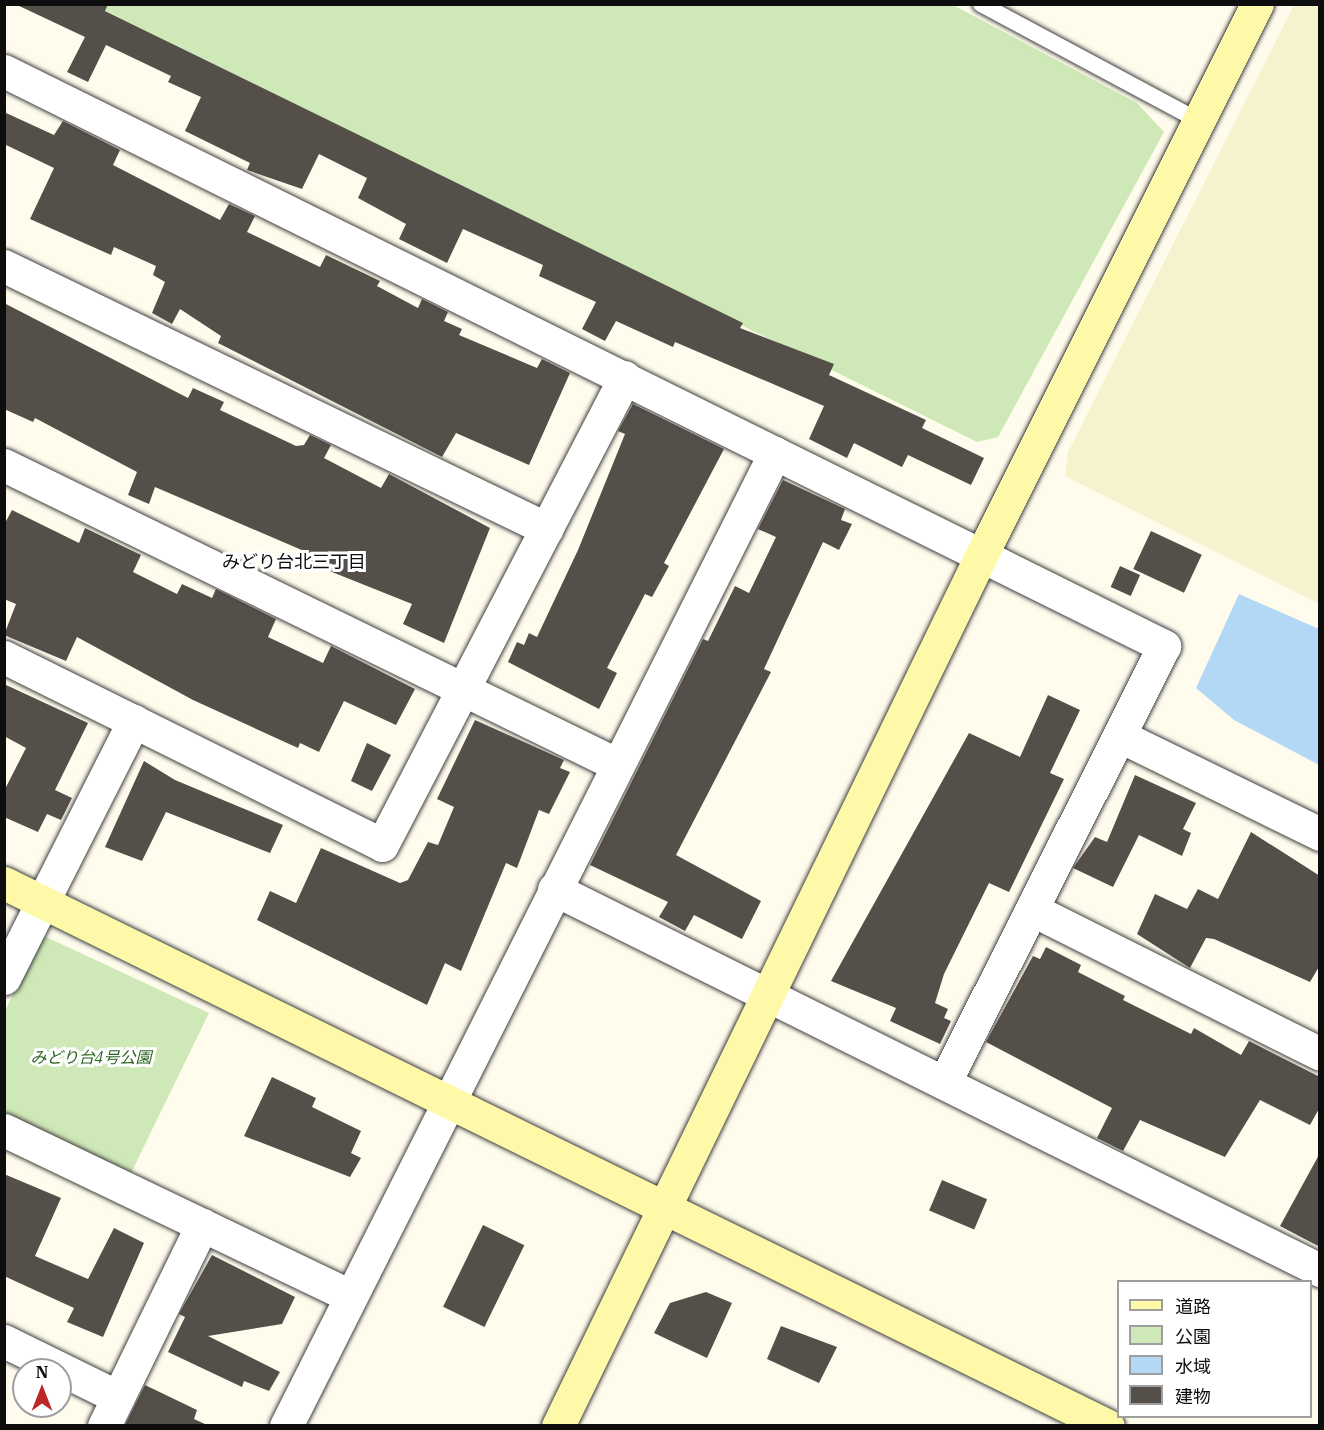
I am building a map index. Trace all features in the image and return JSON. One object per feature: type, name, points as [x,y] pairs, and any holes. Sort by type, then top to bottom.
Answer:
[{"type":"street","points":[[558,1425],[771,996],[981,556],[1257,4]]},
{"type":"street","points":[[4,71],[1164,646],[1035,911],[944,1083]]},
{"type":"street","points":[[4,266],[546,529]]},
{"type":"street","points":[[4,657],[382,844],[465,689],[624,377]]},
{"type":"street","points":[[285,1425],[775,453]]},
{"type":"street","points":[[4,465],[618,765]]},
{"type":"street","points":[[4,978],[134,721]]},
{"type":"street","points":[[1120,736],[1320,834]]},
{"type":"street","points":[[4,883],[449,1098],[665,1211],[1108,1425]]},
{"type":"street","points":[[554,889],[1320,1270]]},
{"type":"street","points":[[1035,911],[1320,1054]]},
{"type":"street","points":[[4,1130],[350,1296]]},
{"type":"street","points":[[4,1341],[111,1411],[202,1225]]},
{"type":"lane","points":[[981,4],[1199,122]]},
{"type":"green space","points":[[94,5],[953,5],[1137,103],[1164,132],[998,437],[977,442]]},
{"type":"green space","points":[[1294,5],[1320,5],[1319,604],[1065,476],[1068,452]]},
{"type":"green space","name":"みどり台4号公園","points":[[42,935],[209,1013],[131,1173],[5,1114],[4,1013]]},
{"type":"water","points":[[1239,594],[1319,629],[1319,765],[1234,720],[1196,688]]},
{"type":"building","points":[[15,4],[108,4],[105,11],[743,323],[740,328],[834,364],[829,375],[926,420],[922,428],[984,458],[971,485],[908,455],[902,467],[854,443],[847,458],[809,439],[824,406],[675,342],[673,347],[616,321],[605,341],[582,329],[596,302],[539,276],[543,265],[463,229],[447,263],[399,239],[406,224],[358,198],[367,178],[319,154],[302,189],[247,170],[250,163],[185,131],[201,97],[168,82],[171,76],[106,45],[88,82],[67,72],[85,37]]},
{"type":"building","points":[[4,112],[54,135],[63,121],[120,150],[113,165],[220,220],[229,204],[255,216],[247,232],[320,267],[326,255],[380,281],[377,286],[418,308],[422,299],[448,312],[444,321],[462,329],[459,335],[537,368],[542,359],[570,373],[529,465],[456,433],[442,457],[218,343],[221,336],[180,309],[172,324],[152,313],[165,282],[153,275],[156,266],[114,247],[111,255],[30,219],[54,168],[4,144]]},
{"type":"building","points":[[4,303],[188,398],[193,388],[224,402],[220,410],[296,446],[304,445],[310,435],[331,445],[324,458],[381,488],[389,474],[490,528],[444,643],[403,624],[412,604],[307,562],[311,554],[155,487],[149,504],[128,495],[137,472],[35,418],[33,422],[4,409]]},
{"type":"building","points":[[633,404],[724,449],[664,563],[669,566],[652,597],[645,594],[607,668],[617,673],[599,709],[508,662],[517,642],[524,645],[529,633],[537,637],[578,550],[625,434],[618,431]]},
{"type":"building","points":[[783,480],[845,509],[841,520],[852,524],[839,550],[823,542],[764,669],[771,672],[676,855],[761,901],[742,939],[694,915],[685,931],[659,917],[668,902],[590,865],[703,639],[708,641],[735,586],[749,593],[776,537],[758,529]]},
{"type":"building","points":[[12,510],[79,543],[85,528],[141,555],[133,572],[177,594],[182,584],[212,598],[216,589],[276,619],[268,637],[323,663],[331,646],[415,689],[396,725],[344,701],[319,752],[300,743],[298,748],[193,700],[77,637],[66,661],[4,635],[16,604],[4,599],[4,525]]},
{"type":"building","points":[[1151,531],[1202,555],[1184,593],[1133,569]]},
{"type":"building","points":[[1120,566],[1140,575],[1131,596],[1111,587]]},
{"type":"building","points":[[4,684],[88,723],[55,790],[72,798],[61,820],[47,814],[38,832],[4,817],[4,791],[26,748],[4,736]]},
{"type":"building","points":[[1048,695],[1080,710],[1050,773],[1064,779],[1009,892],[989,883],[944,974],[935,1003],[948,1009],[944,1018],[951,1021],[940,1044],[890,1021],[896,1008],[831,981],[969,733],[1020,757]]},
{"type":"building","points":[[475,720],[564,760],[560,768],[570,772],[549,814],[539,810],[517,868],[506,863],[461,971],[445,963],[427,1005],[257,920],[270,891],[296,903],[321,848],[400,883],[408,880],[428,842],[438,845],[454,807],[437,799]]},
{"type":"building","points":[[367,743],[391,755],[372,791],[351,781]]},
{"type":"building","points":[[144,761],[175,780],[283,825],[270,853],[166,812],[142,861],[105,847]]},
{"type":"building","points":[[1135,775],[1196,803],[1183,829],[1191,833],[1182,856],[1139,835],[1113,887],[1073,868],[1095,837],[1107,842]]},
{"type":"building","points":[[1251,832],[1320,876],[1320,965],[1310,982],[1214,939],[1206,938],[1190,968],[1137,934],[1155,894],[1187,909],[1198,889],[1218,899]]},
{"type":"building","points":[[1046,947],[1081,965],[1078,972],[1125,996],[1123,1000],[1191,1034],[1194,1028],[1241,1055],[1249,1041],[1320,1077],[1320,1107],[1310,1125],[1260,1100],[1225,1157],[1140,1120],[1123,1151],[1097,1138],[1112,1108],[986,1042],[1033,956],[1040,959]]},
{"type":"building","points":[[272,1077],[316,1098],[312,1107],[361,1131],[351,1153],[361,1158],[350,1177],[244,1136]]},
{"type":"building","points":[[1320,1153],[1320,1247],[1280,1226]]},
{"type":"building","points":[[4,1174],[61,1198],[35,1256],[88,1279],[114,1228],[144,1243],[103,1337],[67,1322],[74,1308],[4,1276]]},
{"type":"building","points":[[942,1180],[987,1199],[974,1230],[929,1210]]},
{"type":"building","points":[[483,1225],[524,1245],[484,1327],[443,1307]]},
{"type":"building","points":[[212,1255],[295,1297],[282,1324],[208,1336],[280,1372],[269,1391],[244,1381],[242,1387],[168,1352],[185,1317],[179,1314]]},
{"type":"building","points":[[706,1292],[732,1303],[707,1358],[654,1333],[670,1303]]},
{"type":"building","points":[[781,1326],[837,1347],[819,1383],[767,1359]]},
{"type":"building","points":[[145,1385],[197,1410],[194,1419],[207,1425],[125,1425]]},
{"type":"district","name":"みどり台北三丁目","points":[[294,562]]}]
